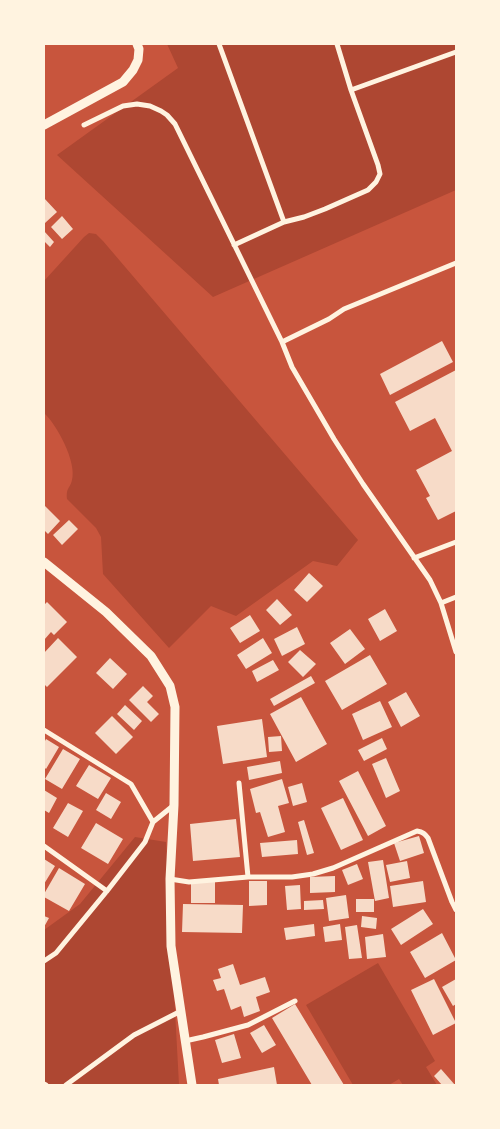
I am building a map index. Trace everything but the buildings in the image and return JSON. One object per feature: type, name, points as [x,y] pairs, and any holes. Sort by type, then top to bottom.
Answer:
[{"type":"street","points":[[44,125],[123,82],[133,70],[138,60],[139,49],[137,44]]},
{"type":"street","points":[[218,44],[284,222]]},
{"type":"street","points":[[234,245],[284,222],[304,217],[368,190],[379,178],[378,166],[337,44]]},
{"type":"street","points":[[351,90],[456,52]]},
{"type":"street","points":[[84,125],[123,106],[137,104],[150,106],[161,111],[175,124],[282,342],[292,367],[363,484],[430,580],[442,603],[456,652]]},
{"type":"street","points":[[282,342],[329,319],[344,309],[456,263]]},
{"type":"street","points":[[414,558],[456,542]]},
{"type":"street","points":[[44,562],[106,612],[151,656],[170,686],[174,707],[174,805],[170,879],[171,946],[192,1085]]},
{"type":"street","points":[[442,603],[456,597]]},
{"type":"street","points":[[44,730],[131,784],[153,822]]},
{"type":"street","points":[[239,784],[248,877]]},
{"type":"street","points":[[44,961],[56,953],[107,891],[145,842],[153,822],[174,805]]},
{"type":"street","points":[[170,879],[189,882],[248,877],[292,877],[313,874],[333,868],[417,831],[421,831],[428,838],[456,910]]},
{"type":"street","points":[[44,846],[107,891]]},
{"type":"street","points":[[185,1041],[248,1025],[295,1001]]},
{"type":"street","points":[[66,1085],[134,1035],[181,1011]]},
{"type":"shaded area","points":[[167,44],[456,44],[456,190],[213,297],[57,155],[178,68]]},
{"type":"shaded area","points":[[89,233],[96,234],[103,241],[358,540],[337,566],[313,561],[236,616],[211,606],[169,648],[103,574],[101,537],[96,528],[67,499],[72,480],[72,464],[65,444],[55,426],[44,413],[44,281]]},
{"type":"shaded area","points":[[135,837],[166,842],[179,1085],[44,1085],[44,930],[80,904]]},
{"type":"shaded area","points":[[378,963],[435,1061],[426,1067],[437,1085],[403,1085],[399,1079],[389,1085],[353,1085],[306,1005]]}]
